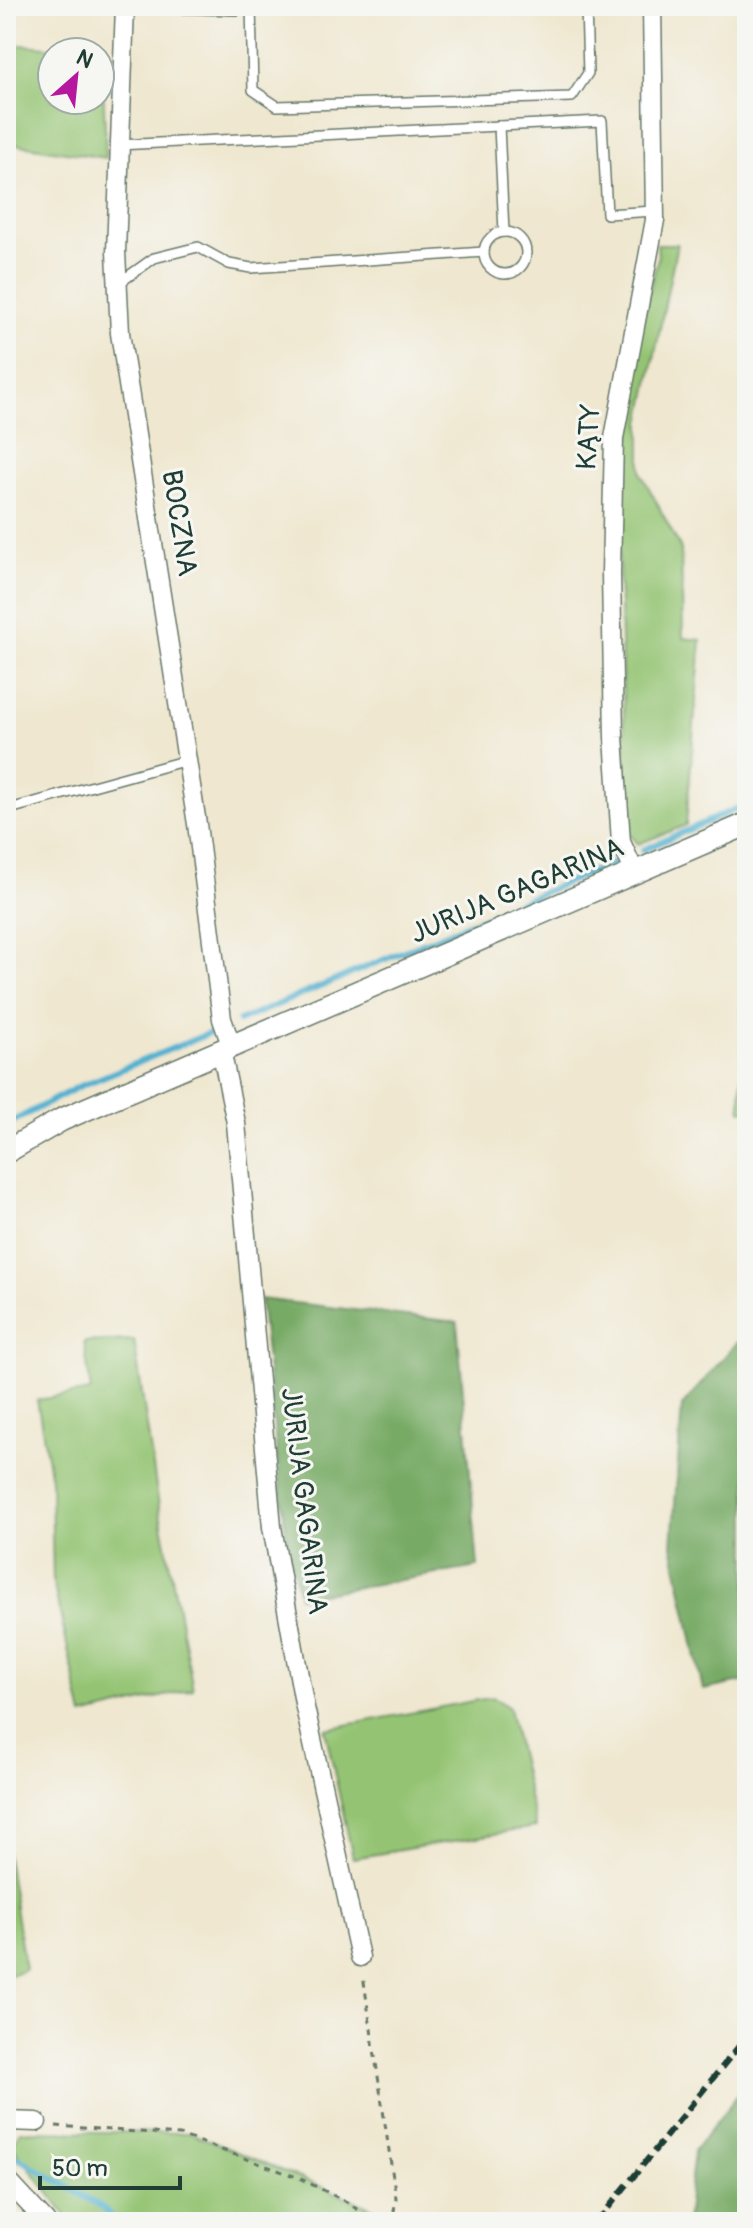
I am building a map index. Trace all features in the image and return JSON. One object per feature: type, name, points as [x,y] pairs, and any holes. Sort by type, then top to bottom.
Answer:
[{"type":"street","name":"BOCZNA","points":[[125,6],[118,145],[120,333],[187,760],[226,1047]]},
{"type":"street","name":"KĄTY","points":[[635,873],[621,842],[614,737],[611,573],[614,438],[654,211],[652,6]]},
{"type":"street","name":"JURIJA GAGARINA","points":[[6,1152],[34,1132],[226,1047],[747,824]]},
{"type":"street","name":"JURIJA GAGARINA","points":[[226,1047],[236,1123],[272,1527],[304,1703],[360,1957]]},
{"type":"street","points":[[6,2121],[37,2122]]},
{"type":"street","points":[[6,2179],[46,2222]]},
{"type":"lane","points":[[125,6],[237,10],[243,6]]},
{"type":"lane","points":[[251,6],[253,90],[261,99],[277,106],[572,97],[588,73],[586,6]]},
{"type":"lane","points":[[118,145],[602,121],[607,214],[654,211]]},
{"type":"lane","points":[[499,126],[504,232]]},
{"type":"lane","points":[[504,232],[514,234],[524,244],[526,257],[519,269],[499,273],[488,265],[484,252],[489,240],[504,232]]},
{"type":"lane","points":[[118,285],[154,258],[198,247],[229,264],[251,268],[484,252]]},
{"type":"lane","points":[[6,810],[187,760]]},
{"type":"path","points":[[37,2122],[71,2129],[180,2135],[297,2177],[345,2201],[373,2220],[386,2220],[394,2211],[396,2198],[360,1957]]},
{"type":"green space","points":[[6,44],[36,46],[36,116],[104,116],[106,158],[6,143]]},
{"type":"green space","points":[[657,244],[677,244],[641,423],[641,473],[681,549],[683,638],[701,640],[686,825],[638,844],[627,831],[619,573],[620,470],[628,378],[658,258]]},
{"type":"green space","points":[[745,842],[747,1110],[741,1111]]},
{"type":"green space","points":[[260,1299],[457,1322],[478,1567],[299,1597],[285,1525]]},
{"type":"green space","points":[[134,1340],[160,1513],[193,1689],[83,1716],[53,1582],[51,1479],[37,1400],[91,1391],[84,1342]]},
{"type":"green space","points":[[737,1342],[747,1344],[747,1681],[703,1690],[672,1545],[682,1406]]},
{"type":"green space","points":[[494,1697],[509,1708],[536,1827],[353,1858],[325,1729]]},
{"type":"green space","points":[[6,1851],[25,1969],[6,1977]]},
{"type":"green space","points":[[747,2083],[747,2222],[686,2222],[694,2151]]},
{"type":"green space","points":[[20,2131],[191,2133],[407,2222],[71,2222],[12,2145]]},
{"type":"waterway","points":[[643,850],[747,804]]},
{"type":"waterway","points":[[239,1021],[615,862]]},
{"type":"waterway","points":[[6,1125],[78,1087],[210,1033]]},
{"type":"waterway","points":[[6,2147],[10,2153],[102,2207],[117,2222]]},
{"type":"railway","points":[[597,2222],[747,2036]]}]
